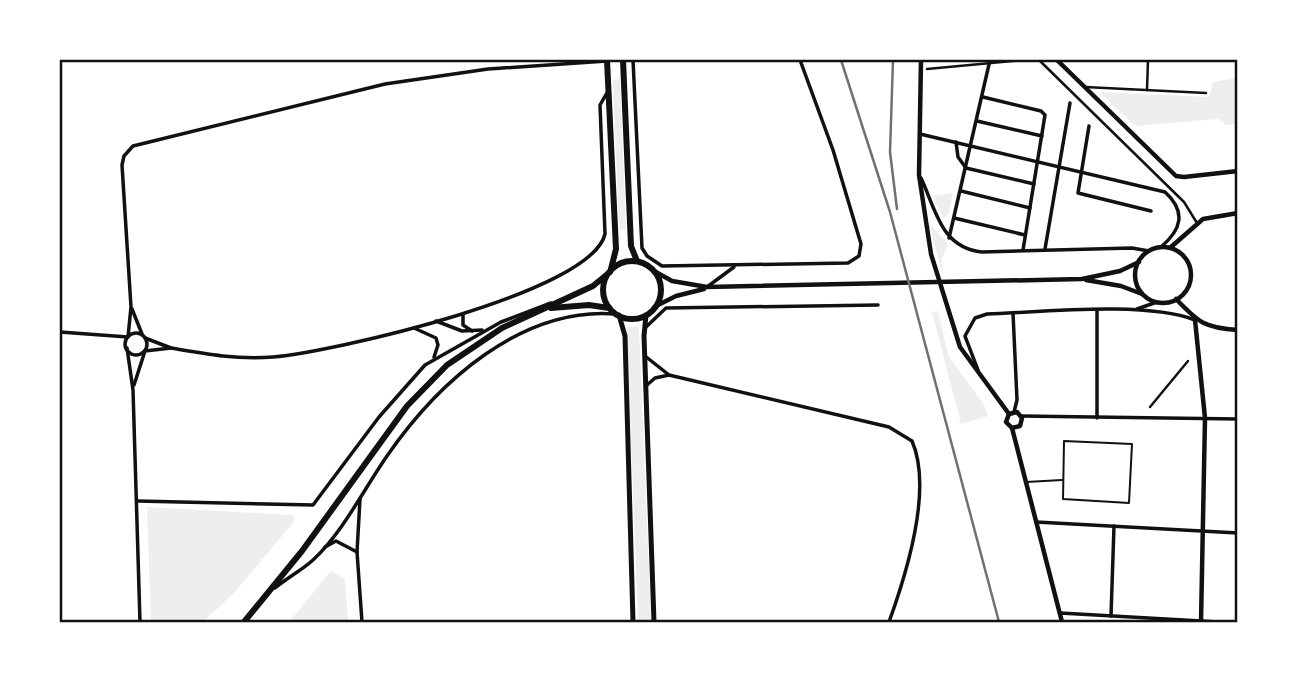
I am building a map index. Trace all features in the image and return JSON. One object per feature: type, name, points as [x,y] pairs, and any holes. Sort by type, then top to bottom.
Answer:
[{"type":"main road","points":[[607,60],[616,249],[603,292],[610,308],[618,315],[625,336],[633,622]]},
{"type":"main road","points":[[623,60],[631,246],[637,261]]},
{"type":"main road","points":[[244,622],[302,551],[380,440],[425,386],[471,346],[502,328],[593,286],[611,270],[628,261],[637,261],[654,271],[661,288],[656,306],[646,315],[637,318],[618,315]]},
{"type":"main road","points":[[545,309],[581,305],[610,308]]},
{"type":"main road","points":[[646,315],[654,622]]},
{"type":"street","points":[[140,622],[133,390],[126,347],[131,307],[122,165],[127,152],[141,143],[418,78],[499,68],[607,60]]},
{"type":"street","points":[[634,60],[643,252],[662,266],[853,262],[859,256],[861,244],[833,150],[800,60]]},
{"type":"street","points":[[921,60],[919,175],[931,254],[947,313],[960,347],[1012,413],[1021,416],[1237,419]]},
{"type":"street","points":[[927,69],[1023,60]]},
{"type":"street","points":[[1039,60],[1184,202],[1198,223]]},
{"type":"street","points":[[1058,60],[1176,176],[1237,170]]},
{"type":"street","points":[[1147,90],[1148,60]]},
{"type":"street","points":[[949,238],[990,62]]},
{"type":"street","points":[[1085,87],[1206,93]]},
{"type":"street","points":[[60,332],[113,338],[137,333],[172,348],[231,357],[272,358],[463,314],[569,273],[603,245],[606,234],[600,105],[609,89]]},
{"type":"street","points":[[982,97],[1045,114],[1023,250]]},
{"type":"street","points":[[1045,249],[1070,103]]},
{"type":"street","points":[[977,121],[1042,136]]},
{"type":"street","points":[[1089,126],[1077,189],[1080,195],[1151,211]]},
{"type":"street","points":[[918,134],[1157,189],[1170,197],[1177,206],[1180,221],[1178,230],[1161,247]]},
{"type":"street","points":[[956,142],[958,157],[966,168],[1034,184]]},
{"type":"street","points":[[919,175],[949,238],[974,252],[1132,248],[1149,251],[1161,247],[1171,248],[1184,257],[1191,272],[1188,288],[1177,299],[1132,310]]},
{"type":"street","points":[[960,191],[1030,208]]},
{"type":"street","points":[[630,223],[641,209]]},
{"type":"street","points":[[1171,248],[1198,223],[1209,217],[1237,213]]},
{"type":"street","points":[[954,218],[1025,235]]},
{"type":"street","points":[[654,271],[672,281],[709,287],[1082,279],[1119,271],[1139,262],[1149,251]]},
{"type":"street","points":[[1139,262],[1136,279],[1144,295]]},
{"type":"street","points":[[656,306],[676,296],[709,287],[736,266]]},
{"type":"street","points":[[1082,279],[1121,286],[1157,302]]},
{"type":"street","points":[[1177,299],[1195,320],[1205,418],[1201,622]]},
{"type":"street","points":[[137,501],[303,506],[318,502],[387,407],[433,359],[484,330],[529,310],[560,301]]},
{"type":"street","points":[[645,329],[666,308],[878,305]]},
{"type":"street","points":[[131,307],[144,337],[145,351],[133,390]]},
{"type":"street","points":[[981,375],[966,344],[968,326],[975,318],[987,314],[1132,310],[1179,314],[1210,328],[1237,330]]},
{"type":"street","points":[[1097,311],[1097,418]]},
{"type":"street","points":[[270,591],[313,560],[324,548],[421,413],[479,359],[558,319],[585,313],[618,315]]},
{"type":"street","points":[[1013,313],[1017,400],[1006,422],[1012,428],[1062,622]]},
{"type":"street","points":[[463,314],[463,325],[474,331]]},
{"type":"street","points":[[436,321],[458,330],[484,330]]},
{"type":"street","points":[[412,327],[428,332],[436,338],[437,350],[433,359]]},
{"type":"street","points":[[113,338],[135,355],[172,348]]},
{"type":"street","points":[[645,356],[669,375],[889,427],[912,441],[918,463],[915,518],[905,576],[889,622]]},
{"type":"street","points":[[1150,407],[1188,361]]},
{"type":"street","points":[[646,387],[655,378],[669,375]]},
{"type":"street","points":[[1012,428],[1020,426],[1021,416]]},
{"type":"street","points":[[360,497],[357,552],[362,622]]},
{"type":"street","points":[[1036,522],[1237,533]]},
{"type":"street","points":[[1111,616],[1114,526]]},
{"type":"street","points":[[324,548],[337,541],[357,552]]},
{"type":"street","points":[[1060,613],[1219,622]]},
{"type":"lane","points":[[1064,442],[1132,444],[1129,503],[1063,499],[1063,480],[1064,442]]},
{"type":"lane","points":[[1026,482],[1063,480]]},
{"type":"shaded area","points":[[1237,78],[1237,124],[1226,125],[1218,119],[1135,126],[1099,92],[1209,97],[1213,82]]},
{"type":"shaded area","points":[[620,79],[626,230],[619,230],[613,80]]},
{"type":"shaded area","points":[[953,193],[949,213],[943,218],[932,196]]},
{"type":"shaded area","points":[[929,223],[948,244],[942,259],[942,273]]},
{"type":"shaded area","points":[[938,311],[948,355],[984,405],[988,416],[961,424],[932,312]]},
{"type":"shaded area","points":[[627,327],[639,327],[651,622],[638,622]]},
{"type":"shaded area","points":[[147,507],[294,517],[293,523],[232,595],[203,622],[151,622]]},
{"type":"shaded area","points":[[331,571],[345,579],[348,622],[289,622]]},
{"type":"railway","points":[[841,60],[890,212],[999,622]]},
{"type":"railway","points":[[893,60],[890,152],[897,209]]}]
